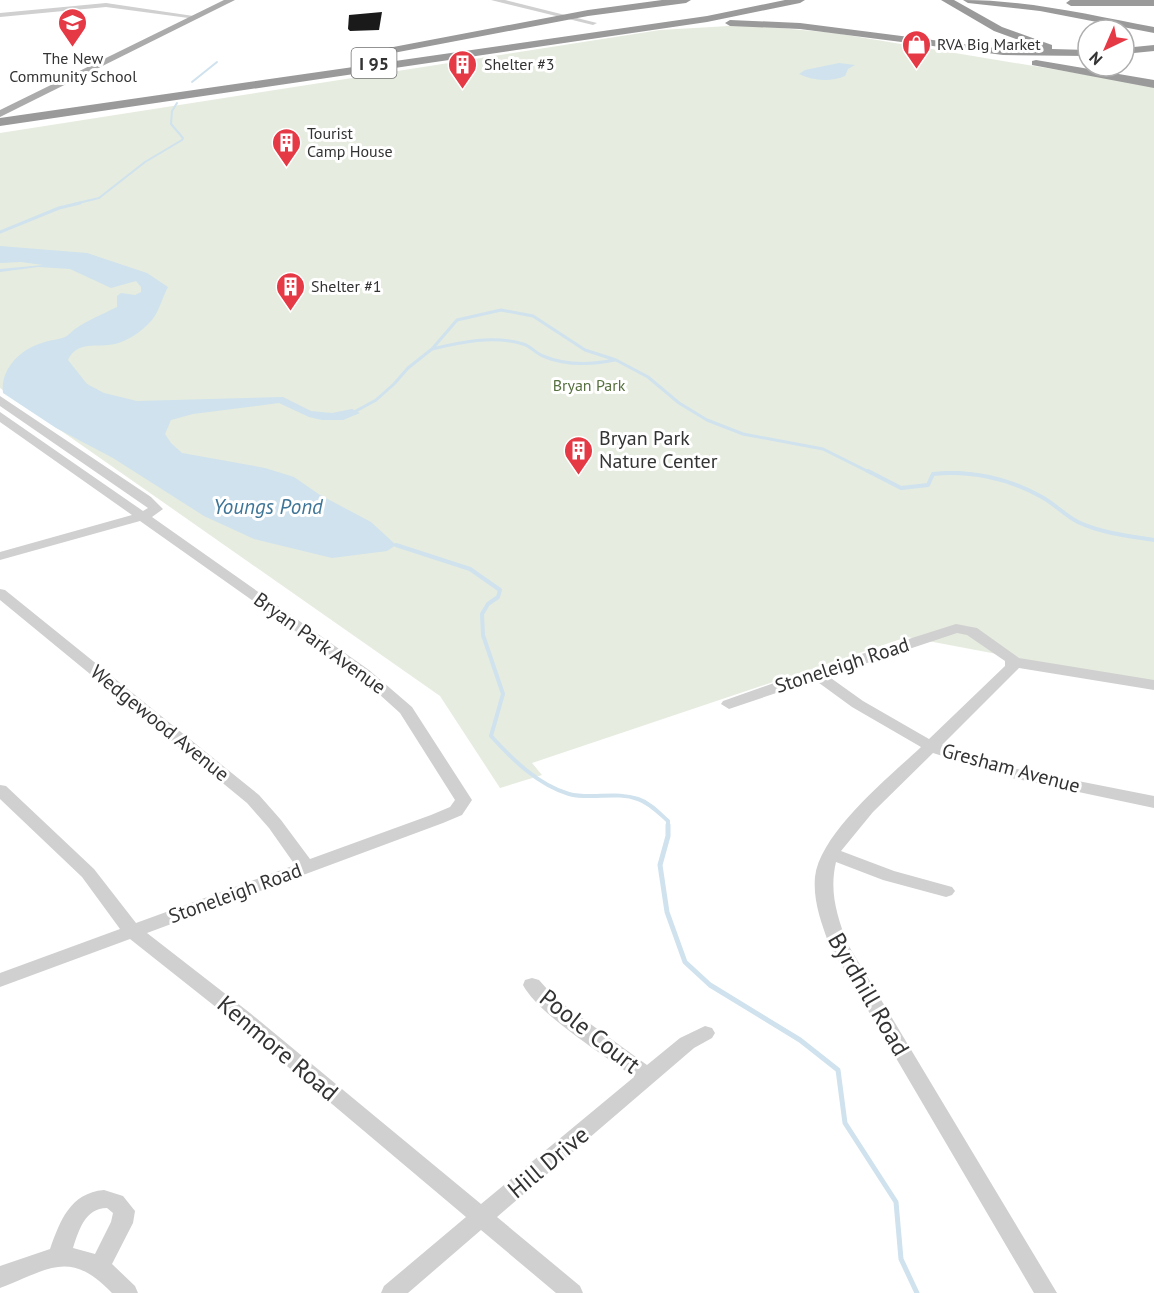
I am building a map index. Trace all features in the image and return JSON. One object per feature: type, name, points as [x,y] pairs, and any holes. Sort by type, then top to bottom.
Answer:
[{"type":"highway","points":[[142,96],[549,21],[591,18],[686,0]]},
{"type":"highway","name":"I 95","points":[[2,113],[142,96],[542,39],[776,0]]},
{"type":"highway","name":"I 95","points":[[2,113],[192,94],[707,19],[800,0]]},
{"type":"highway","points":[[1020,0],[1154,3]]},
{"type":"highway","points":[[1072,0],[1154,28]]},
{"type":"highway","points":[[956,2],[1040,8],[1154,28]]},
{"type":"highway","points":[[956,2],[979,16],[1030,39],[1058,45]]},
{"type":"highway","points":[[956,2],[998,29],[1076,52]]},
{"type":"highway","points":[[640,29],[716,23],[769,24],[1003,52],[1076,55]]},
{"type":"highway","points":[[881,37],[1154,84]]},
{"type":"highway","points":[[1136,47],[1154,48]]},
{"type":"highway","points":[[1136,50],[1154,48]]},
{"type":"highway","points":[[1136,70],[1154,75]]},
{"type":"highway","points":[[0,132],[192,94]]},
{"type":"main road","points":[[2,113],[220,0]]},
{"type":"main road","points":[[191,17],[231,0]]},
{"type":"street","points":[[495,0],[591,18]]},
{"type":"street","points":[[0,15],[106,5],[191,17]]},
{"type":"street","points":[[0,400],[156,509],[145,516],[0,556]]},
{"type":"street","name":"Bryan Park Avenue","points":[[0,416],[145,516],[392,695],[406,710],[464,800]]},
{"type":"street","name":"Wedgewood Avenue","points":[[0,593],[253,799],[275,824],[306,867]]},
{"type":"street","name":"Stoneleigh Road","points":[[729,704],[956,628],[972,631],[1011,658],[1013,662]]},
{"type":"street","points":[[1013,662],[1154,685]]},
{"type":"street","name":"Byrdhill Road","points":[[1013,662],[1012,667],[998,682],[854,821],[830,853],[824,877],[825,907],[838,944],[1046,1293]]},
{"type":"street","name":"Gresham Avenue","points":[[816,673],[844,697],[889,724],[931,746],[966,760],[1025,776],[1154,802]]},
{"type":"street","name":"Kenmore Road","points":[[0,790],[88,873],[133,932],[243,1018],[572,1293]]},
{"type":"street","name":"Stoneleigh Road","points":[[0,980],[437,819],[456,811],[464,800]]},
{"type":"street","points":[[830,853],[889,876],[946,891]]},
{"type":"street","name":"Poole Court","points":[[532,985],[549,1004],[649,1077]]},
{"type":"street","name":"Hill Drive","points":[[392,1293],[687,1043],[705,1033]]},
{"type":"street","points":[[59,1256],[77,1212],[94,1200],[114,1201],[123,1212],[122,1223],[99,1268]]},
{"type":"street","points":[[0,1278],[17,1268],[59,1256],[76,1257],[99,1268],[127,1293]]},
{"type":"green space","name":"Bryan Park","points":[[746,25],[835,33],[1076,73],[1076,78],[1106,78],[1154,86],[1154,684],[907,637],[532,763],[542,775],[500,788],[440,696],[0,388],[0,133],[660,30]]},
{"type":"water","points":[[839,63],[855,65],[848,69],[845,76],[828,80],[799,74],[805,70]]},
{"type":"water","name":"Youngs Pond","points":[[0,246],[87,253],[147,273],[168,287],[154,317],[139,332],[115,344],[82,347],[68,360],[87,384],[104,393],[137,401],[283,397],[311,411],[332,413],[352,409],[360,413],[343,420],[322,420],[309,417],[279,403],[193,414],[171,420],[165,434],[182,453],[265,468],[294,477],[320,495],[371,522],[396,545],[387,551],[332,558],[254,539],[204,516],[113,458],[56,428],[3,393],[5,376],[19,355],[34,346],[65,337],[85,323],[117,307],[117,296],[121,293],[135,295],[141,292],[141,287],[136,281],[111,288],[70,269],[38,267],[0,272],[0,269],[43,265],[21,262],[0,263]]},
{"type":"building","points":[[382,12],[379,30],[350,31],[348,29],[349,15]]},
{"type":"waterway","points":[[192,82],[217,62]]},
{"type":"waterway","points":[[74,204],[99,198],[145,162],[182,140],[183,138],[171,124],[172,111],[177,103]]},
{"type":"waterway","points":[[0,232],[59,208],[80,203]]},
{"type":"waterway","points":[[432,349],[457,320],[501,310],[533,316],[585,350],[616,360],[648,377],[679,403],[707,420],[743,434],[823,449],[871,473]]},
{"type":"waterway","points":[[432,349],[466,342],[500,340],[526,345],[540,355],[560,362],[587,364],[615,360]]},
{"type":"waterway","points":[[356,411],[376,400],[408,368],[432,349]]},
{"type":"waterway","points":[[868,471],[901,488],[928,485],[933,474],[947,473]]},
{"type":"waterway","points":[[947,473],[960,473]]},
{"type":"waterway","points":[[960,473],[1015,484],[1045,499],[1087,526],[1115,534],[1154,540]]},
{"type":"waterway","points":[[396,545],[470,569],[500,590],[498,597],[488,604],[482,614],[483,635],[503,694],[491,736],[499,745],[536,778],[558,790],[577,796],[621,796],[638,799],[668,821],[668,836],[660,865],[667,912],[685,962],[710,985],[800,1040],[838,1070],[845,1123],[896,1202],[901,1259],[917,1293]]},
{"type":"place","name":"The New Community School","points":[[73,48]]},
{"type":"place","name":"RVA Big Market","points":[[916,70]]},
{"type":"place","name":"Shelter #3","points":[[463,90]]},
{"type":"place","name":"Tourist Camp House","points":[[286,168]]},
{"type":"place","name":"Shelter #1","points":[[290,312]]},
{"type":"place","name":"Bryan Park Nature Center","points":[[578,476]]}]
